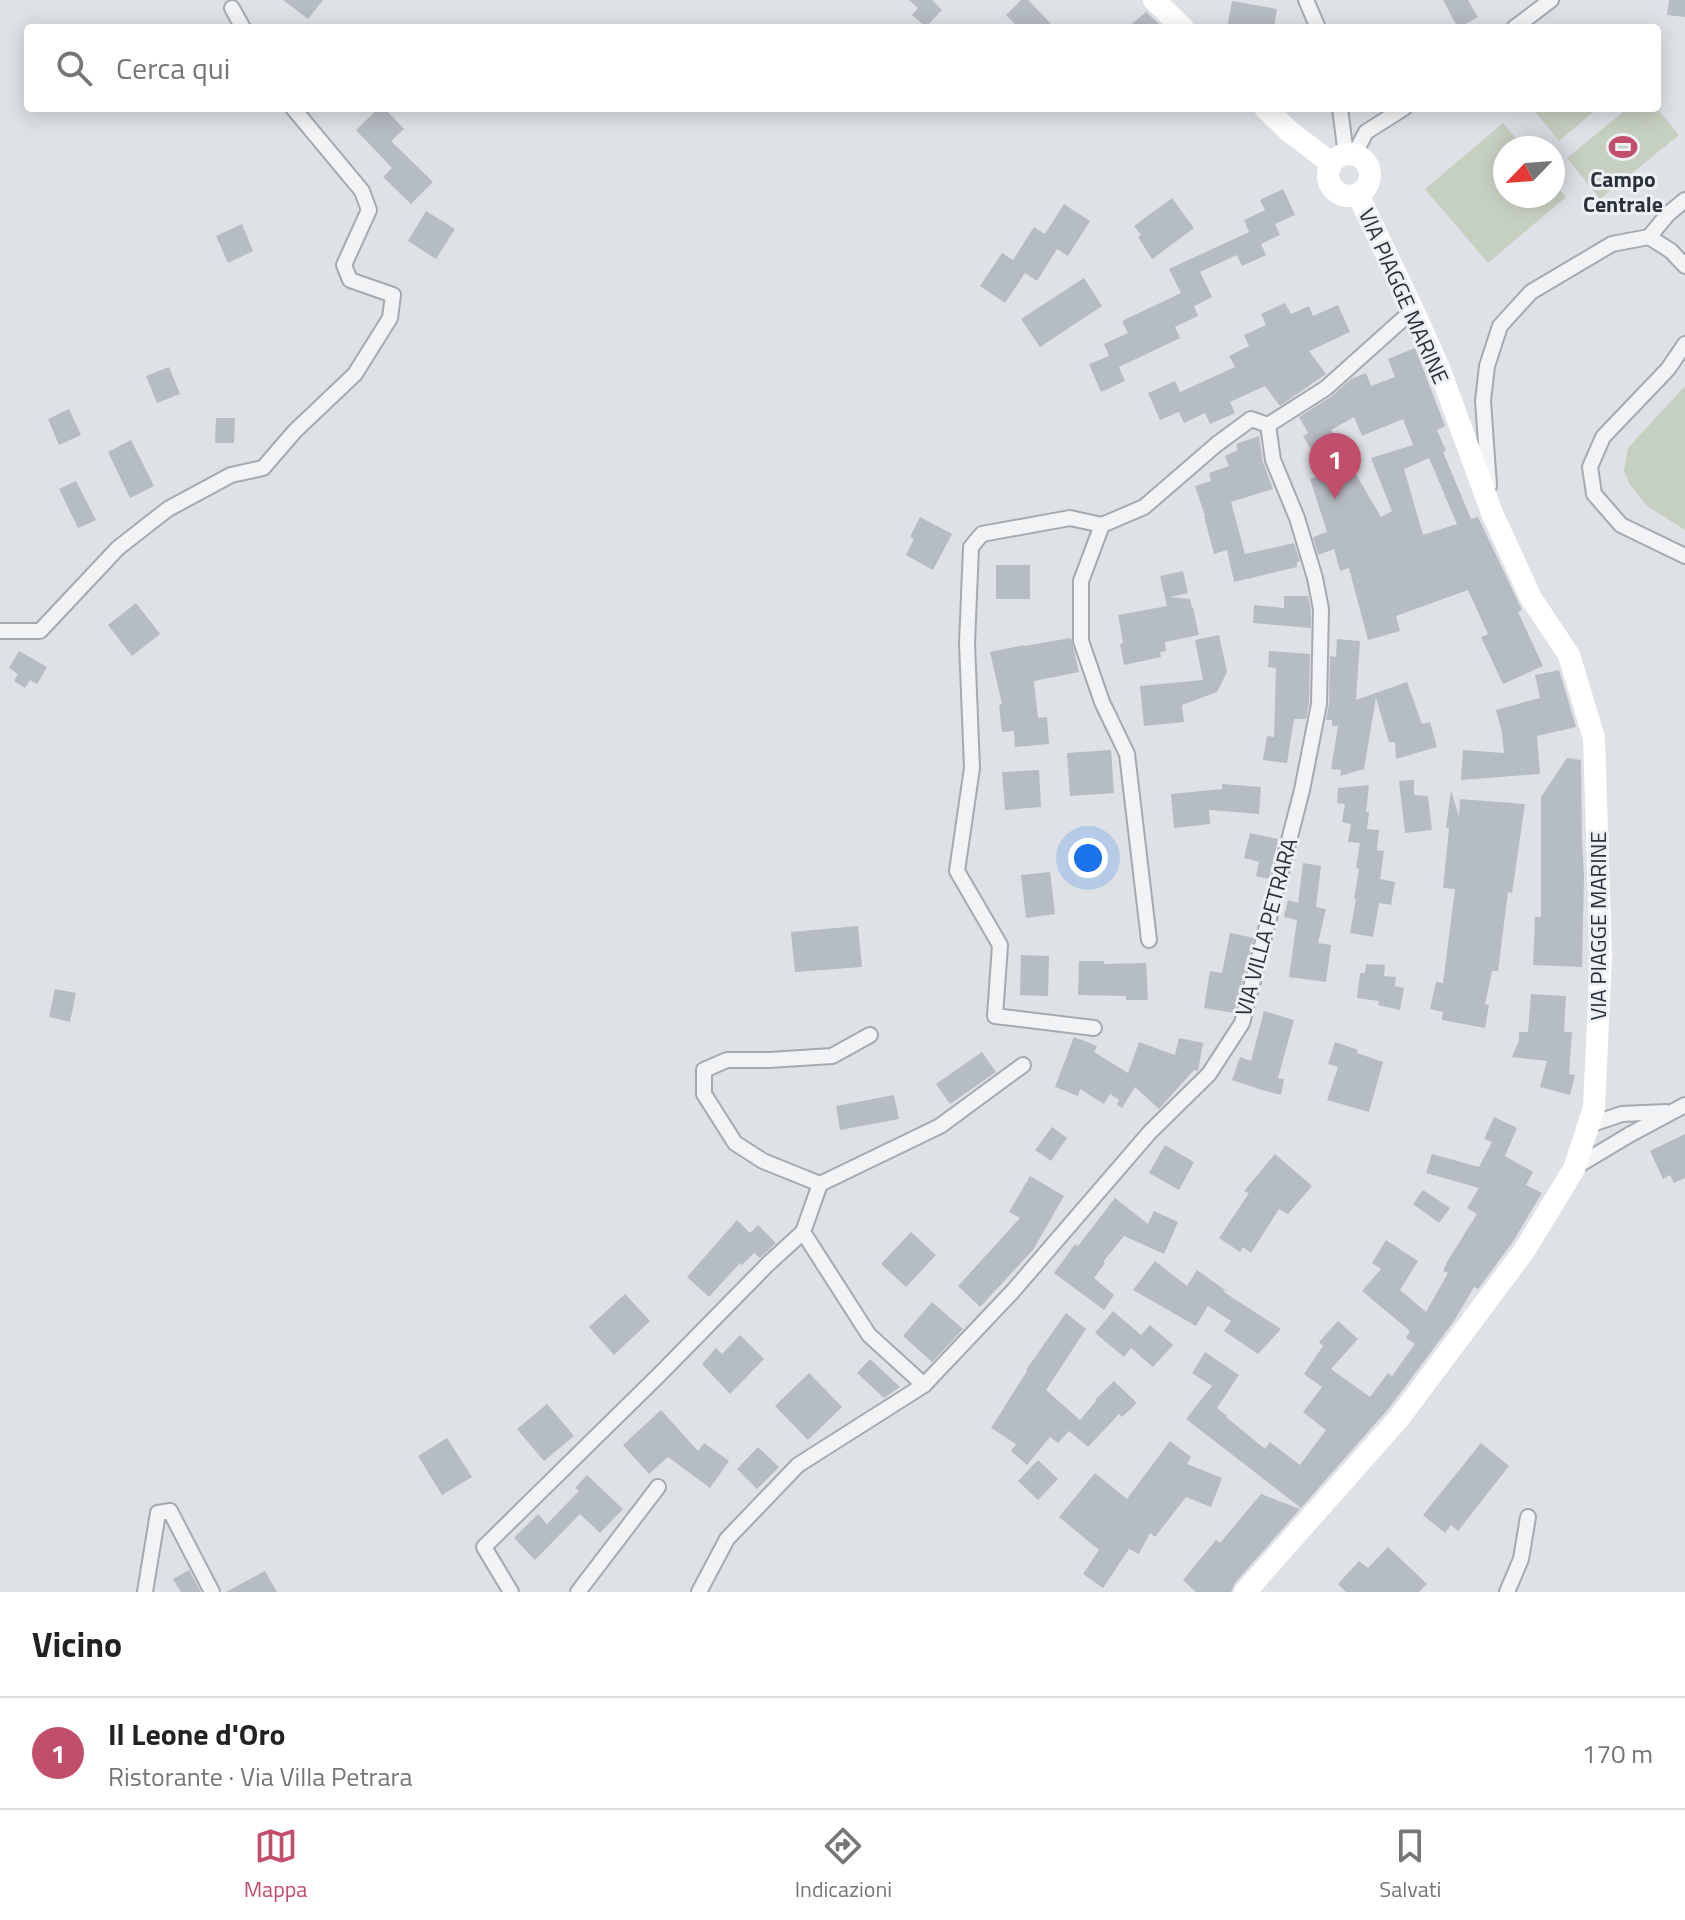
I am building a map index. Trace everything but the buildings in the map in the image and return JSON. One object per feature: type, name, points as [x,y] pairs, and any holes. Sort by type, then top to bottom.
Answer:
[{"type":"street","points":[[1154,0],[1179,24]]},
{"type":"street","points":[[1306,0],[1316,24]]},
{"type":"street","points":[[1519,24],[1551,0]]},
{"type":"street","points":[[232,8],[241,24]]},
{"type":"street","points":[[0,631],[40,631],[118,548],[168,509],[231,475],[263,468],[295,431],[355,374],[390,318],[393,295],[350,280],[344,265],[369,210],[362,191],[296,112]]},
{"type":"street","points":[[1269,112],[1289,131],[1344,158],[1362,158],[1370,172],[1370,180],[1358,195],[1349,197],[1336,192],[1328,179],[1344,158],[1366,132],[1398,112]]},
{"type":"street","points":[[1340,112],[1344,158]]},
{"type":"street","name":"VIA PIAGGE MARINE","points":[[1245,1592],[1400,1417],[1524,1251],[1574,1169],[1594,1108],[1601,957],[1594,738],[1569,655],[1531,598],[1492,513],[1439,368],[1358,195]]},
{"type":"street","points":[[1492,513],[1483,401],[1487,366],[1500,326],[1531,292],[1612,244],[1649,237],[1668,214],[1685,200]]},
{"type":"street","points":[[1649,237],[1671,251],[1685,266]]},
{"type":"street","points":[[1094,1028],[995,1016],[1000,945],[957,871],[972,768],[967,643],[971,547],[982,534],[1070,518],[1102,525],[1144,507],[1251,419],[1268,425],[1326,388],[1413,310]]},
{"type":"street","points":[[1685,344],[1668,369],[1603,437],[1590,467],[1594,494],[1621,525],[1685,556]]},
{"type":"street","points":[[1668,369],[1685,373]]},
{"type":"street","name":"VIA VILLA PETRARA","points":[[699,1592],[727,1539],[798,1465],[924,1385],[1013,1291],[1150,1132],[1209,1074],[1242,1023],[1302,790],[1319,704],[1321,609],[1297,518],[1273,460],[1268,425]]},
{"type":"street","points":[[1102,525],[1081,581],[1081,641],[1102,702],[1127,754],[1149,940]]},
{"type":"street","points":[[820,1184],[763,1161],[735,1143],[704,1094],[704,1070],[727,1060],[832,1056],[870,1035]]},
{"type":"street","points":[[511,1592],[484,1547],[803,1232],[820,1184],[940,1126],[1023,1065]]},
{"type":"street","points":[[1574,1169],[1685,1105]]},
{"type":"street","points":[[1589,1125],[1622,1114],[1670,1112]]},
{"type":"street","points":[[803,1232],[869,1335],[924,1385]]},
{"type":"street","points":[[578,1592],[658,1487]]},
{"type":"street","points":[[145,1592],[158,1513],[170,1511],[212,1592]]},
{"type":"street","points":[[1507,1592],[1521,1559],[1528,1517]]},
{"type":"green space","points":[[1535,112],[1593,112],[1565,136],[1555,136]]},
{"type":"green space","name":"Campo Centrale","points":[[1623,112],[1660,112],[1679,135],[1600,199],[1567,158]]},
{"type":"green space","points":[[1503,123],[1514,136],[1493,136],[1493,208],[1553,208],[1488,263],[1425,189]]},
{"type":"green space","points":[[1685,386],[1685,530],[1647,506],[1630,485],[1624,471],[1628,448]]},
{"type":"place","name":"Campo Centrale","points":[[1623,147]]},
{"type":"place","name":"Il Leone d'Oro","points":[[1335,499]]}]
